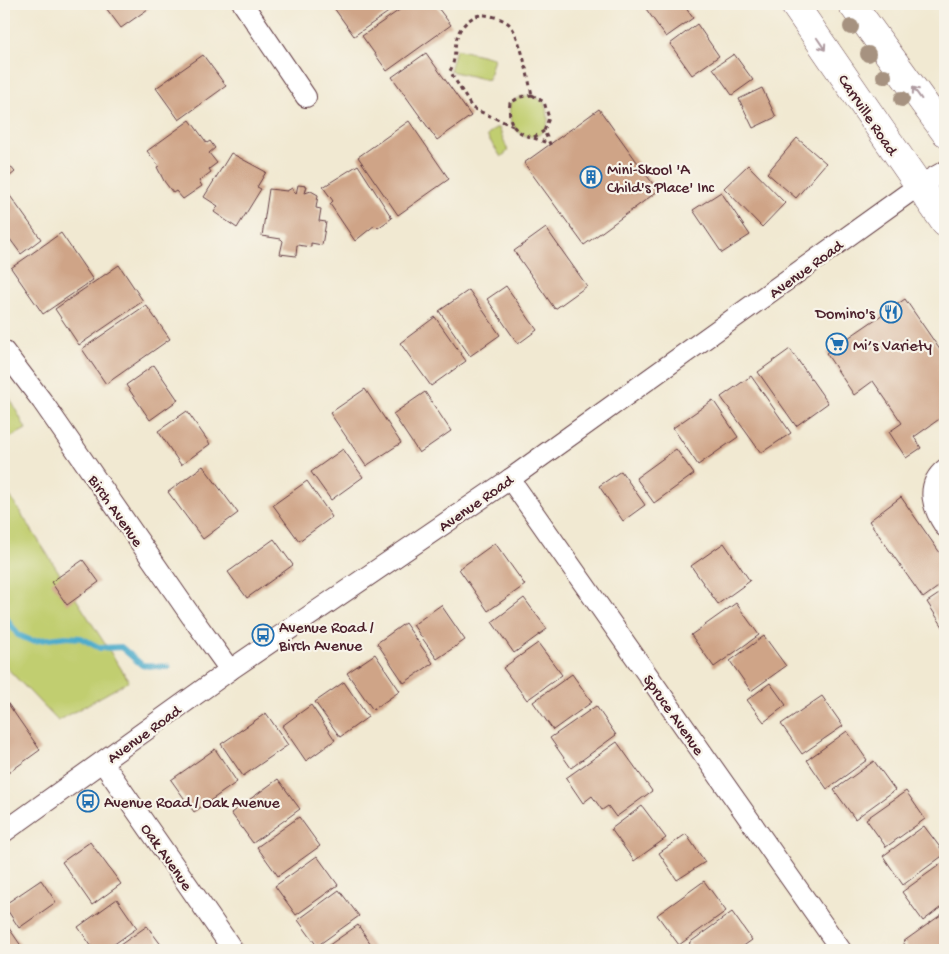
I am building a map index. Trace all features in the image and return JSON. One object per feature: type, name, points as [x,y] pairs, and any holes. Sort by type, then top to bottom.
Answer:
[{"type":"main road","name":"Carrville Road","points":[[794,4],[945,223]]},
{"type":"main road","points":[[852,4],[945,132]]},
{"type":"street","points":[[243,4],[306,97]]},
{"type":"street","name":"Avenue Road","points":[[4,832],[103,763],[230,670],[510,478],[918,186],[945,171]]},
{"type":"street","name":"Birch Avenue","points":[[4,351],[42,401],[230,670]]},
{"type":"street","points":[[945,469],[935,484],[932,498],[934,511],[945,527]]},
{"type":"street","name":"Spruce Avenue","points":[[510,478],[841,950]]},
{"type":"street","name":"Oak Avenue","points":[[103,763],[234,950]]},
{"type":"path","points":[[513,126],[509,115],[510,103],[520,96],[532,95],[544,102],[548,118],[544,131],[550,144],[534,137],[525,137],[513,126],[472,108],[454,80],[450,71],[455,62],[460,31],[470,19],[482,14],[497,17],[510,25],[525,66],[532,95]]},
{"type":"path","points":[[534,137],[544,131]]},
{"type":"green space","points":[[456,49],[494,58],[488,80],[450,71]]},
{"type":"green space","points":[[532,95],[544,102],[548,117],[542,133],[528,136],[520,133],[514,127],[510,117],[510,103],[520,97]]},
{"type":"green space","points":[[495,128],[499,128],[508,151],[501,157],[487,136]]},
{"type":"green space","points":[[4,387],[26,429],[4,441]]},
{"type":"green space","points":[[4,487],[129,681],[58,721],[4,665]]},
{"type":"building","points":[[103,4],[155,4],[121,28]]},
{"type":"building","points":[[339,4],[400,4],[354,36],[334,8]]},
{"type":"building","points":[[408,4],[435,4],[451,25],[387,71],[362,36]]},
{"type":"building","points":[[647,4],[683,4],[693,18],[666,37],[644,6]]},
{"type":"building","points":[[697,24],[719,56],[692,75],[670,44]]},
{"type":"building","points":[[426,53],[471,116],[437,140],[392,77]]},
{"type":"building","points":[[734,54],[753,80],[732,95],[713,68]]},
{"type":"building","points":[[203,55],[226,86],[179,120],[156,88]]},
{"type":"building","points":[[762,88],[776,117],[753,128],[739,99]]},
{"type":"building","name":"Mini-Skool 'A Child's Place' Inc","points":[[599,109],[658,191],[584,245],[524,163]]},
{"type":"building","points":[[190,120],[207,143],[210,141],[215,148],[209,153],[217,163],[209,169],[211,172],[199,181],[202,186],[183,199],[176,191],[173,193],[164,181],[157,167],[159,166],[147,151]]},
{"type":"building","points":[[409,121],[449,179],[398,215],[358,157]]},
{"type":"building","points":[[797,138],[826,163],[796,198],[767,173]]},
{"type":"building","points":[[231,153],[266,172],[257,187],[261,189],[237,228],[214,212],[218,206],[204,197]]},
{"type":"building","points":[[4,159],[15,172],[4,181]]},
{"type":"building","points":[[358,165],[392,218],[378,228],[375,225],[355,241],[330,204],[333,201],[323,187]]},
{"type":"building","points":[[748,165],[785,203],[762,227],[724,188]]},
{"type":"building","points":[[298,185],[307,186],[305,193],[311,191],[318,195],[316,208],[321,209],[319,221],[326,222],[322,245],[311,243],[311,247],[297,245],[296,256],[280,254],[283,241],[281,239],[262,236],[269,189],[287,191],[292,188],[296,194]]},
{"type":"building","points":[[721,192],[750,235],[722,253],[693,210]]},
{"type":"building","points":[[8,193],[41,239],[21,254],[4,231],[4,197]]},
{"type":"building","points":[[546,228],[587,286],[555,309],[514,251]]},
{"type":"building","points":[[61,233],[93,280],[43,314],[11,268]]},
{"type":"building","points":[[119,265],[143,301],[79,345],[55,309]]},
{"type":"building","points":[[506,286],[537,330],[518,344],[487,299]]},
{"type":"building","points":[[469,290],[500,335],[470,356],[439,311]]},
{"type":"building","points":[[905,299],[945,357],[945,415],[914,437],[921,448],[906,458],[889,432],[902,423],[873,381],[854,395],[826,353]]},
{"type":"building","points":[[146,305],[170,339],[106,384],[82,349]]},
{"type":"building","points":[[435,317],[466,361],[431,386],[400,343]]},
{"type":"building","points":[[790,349],[828,403],[796,426],[758,372]]},
{"type":"building","points":[[154,365],[178,400],[150,420],[126,385]]},
{"type":"building","points":[[751,376],[791,433],[761,453],[721,397]]},
{"type":"building","points":[[365,389],[401,443],[366,466],[330,413]]},
{"type":"building","points":[[425,392],[451,431],[419,453],[393,414]]},
{"type":"building","points":[[713,400],[738,437],[698,465],[673,428]]},
{"type":"building","points":[[187,411],[210,444],[181,465],[158,431]]},
{"type":"building","points":[[343,449],[363,477],[331,500],[311,472]]},
{"type":"building","points":[[676,449],[694,474],[654,503],[636,478]]},
{"type":"building","points":[[203,466],[238,513],[203,539],[168,492]]},
{"type":"building","points":[[621,471],[645,505],[623,521],[599,486]]},
{"type":"building","points":[[307,481],[332,517],[299,541],[273,505]]},
{"type":"building","points":[[901,497],[945,560],[945,582],[923,598],[869,521]]},
{"type":"building","points":[[274,539],[293,565],[247,598],[228,572]]},
{"type":"building","points":[[495,543],[525,585],[488,611],[459,569]]},
{"type":"building","points":[[724,543],[750,581],[718,604],[691,566]]},
{"type":"building","points":[[83,560],[99,582],[67,605],[51,582]]},
{"type":"building","points":[[945,590],[945,630],[927,602]]},
{"type":"building","points":[[524,598],[547,629],[514,653],[492,622]]},
{"type":"building","points":[[736,603],[759,635],[714,667],[691,635]]},
{"type":"building","points":[[441,605],[465,640],[437,659],[413,625]]},
{"type":"building","points":[[405,623],[433,663],[404,683],[377,643]]},
{"type":"building","points":[[764,636],[786,666],[751,691],[730,661]]},
{"type":"building","points":[[538,643],[562,675],[527,700],[503,668]]},
{"type":"building","points":[[375,654],[400,691],[373,710],[347,673]]},
{"type":"building","points":[[572,674],[592,702],[553,730],[533,702]]},
{"type":"building","points":[[344,682],[368,717],[340,737],[315,702]]},
{"type":"building","points":[[770,683],[786,705],[764,722],[747,700]]},
{"type":"building","points":[[822,696],[843,726],[802,754],[781,724]]},
{"type":"building","points":[[4,698],[40,750],[4,776]]},
{"type":"building","points":[[311,705],[335,740],[306,761],[282,726]]},
{"type":"building","points":[[596,706],[616,735],[571,768],[550,738]]},
{"type":"building","points":[[266,713],[288,745],[243,776],[221,744]]},
{"type":"building","points":[[847,731],[867,760],[827,789],[807,760]]},
{"type":"building","points":[[617,742],[652,791],[616,817],[608,806],[602,810],[592,796],[583,803],[566,778]]},
{"type":"building","points":[[215,749],[237,782],[194,812],[171,780]]},
{"type":"building","points":[[874,761],[895,790],[855,819],[834,790]]},
{"type":"building","points":[[278,779],[300,809],[253,843],[231,813]]},
{"type":"building","points":[[906,791],[925,819],[886,847],[866,819]]},
{"type":"building","points":[[642,806],[666,838],[634,861],[611,829]]},
{"type":"building","points":[[299,817],[320,846],[278,876],[257,847]]},
{"type":"building","points":[[924,826],[945,854],[903,885],[883,856]]},
{"type":"building","points":[[686,834],[705,862],[677,880],[659,853]]},
{"type":"building","points":[[90,842],[121,884],[92,905],[62,862]]},
{"type":"building","points":[[317,856],[338,885],[296,915],[275,886]]},
{"type":"building","points":[[945,861],[945,904],[923,921],[902,892]]},
{"type":"building","points":[[41,880],[56,902],[19,928],[4,905]]},
{"type":"building","points":[[704,881],[726,911],[679,945],[657,915]]},
{"type":"building","points":[[339,890],[359,916],[317,946],[298,920]]},
{"type":"building","points":[[117,899],[137,928],[106,950],[94,950],[78,927]]},
{"type":"building","points":[[732,912],[752,940],[738,950],[695,950],[689,943]]},
{"type":"building","points":[[945,912],[945,950],[909,950],[903,942]]},
{"type":"building","points":[[4,921],[24,950],[4,950]]},
{"type":"building","points":[[358,925],[375,950],[322,950]]},
{"type":"building","points":[[147,926],[165,950],[113,950]]},
{"type":"waterway","points":[[4,615],[18,635],[32,641],[65,637],[81,638],[100,648],[121,647],[142,665],[168,667]]},
{"type":"place","name":"Mini-Skool 'A Child's Place' Inc","points":[[591,177]]},
{"type":"place","name":"Domino's","points":[[891,312]]},
{"type":"place","name":"Mi’s Variety","points":[[837,344]]},
{"type":"place","name":"Avenue Road / Birch Avenue","points":[[263,635]]},
{"type":"place","name":"Avenue Road / Oak Avenue","points":[[88,801]]}]
